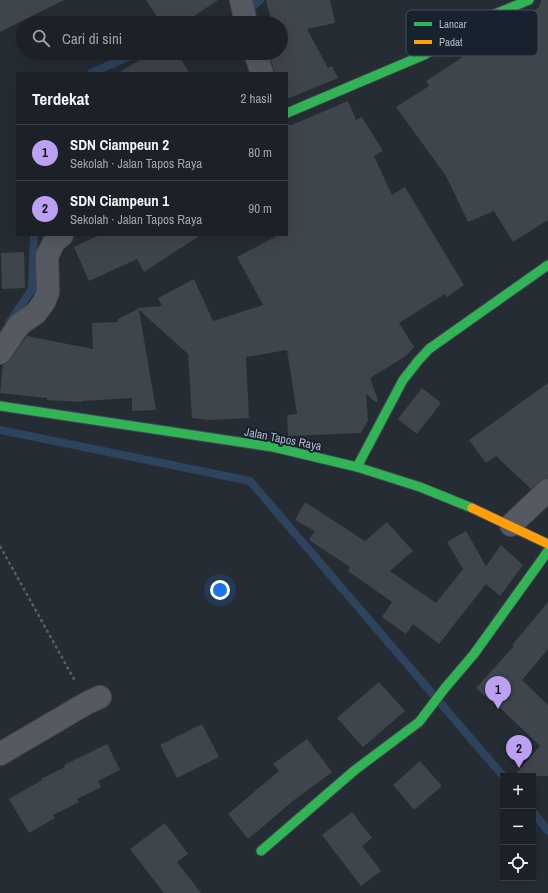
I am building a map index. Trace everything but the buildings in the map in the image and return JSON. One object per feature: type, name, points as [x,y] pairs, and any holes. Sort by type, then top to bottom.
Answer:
[{"type":"street","points":[[241,0],[244,16]]},
{"type":"street","points":[[505,10],[529,0]]},
{"type":"street","points":[[288,113],[422,56]]},
{"type":"street","points":[[257,60],[262,72]]},
{"type":"street","points":[[0,353],[20,324],[36,313],[44,302],[48,292],[47,256],[54,242],[61,236]]},
{"type":"street","points":[[357,467],[403,380],[428,349],[548,265]]},
{"type":"street","name":"Jalan Tapos Raya","points":[[0,406],[274,447],[357,467],[420,487],[478,510],[548,544]]},
{"type":"street","points":[[511,525],[548,490]]},
{"type":"street","points":[[261,851],[354,770],[419,722],[444,688],[474,654],[548,550]]},
{"type":"street","points":[[0,754],[94,700]]},
{"type":"path","points":[[0,546],[94,700]]},
{"type":"waterway","points":[[253,6],[260,0]]},
{"type":"waterway","points":[[93,72],[121,60]]},
{"type":"waterway","points":[[9,323],[32,289],[34,236]]},
{"type":"waterway","points":[[0,430],[250,481],[500,773]]},
{"type":"waterway","points":[[536,816],[548,831]]},
{"type":"traffic: fast","points":[[505,10],[529,0]]},
{"type":"traffic: fast","points":[[288,113],[422,56]]},
{"type":"traffic: fast","points":[[357,467],[403,380],[429,349],[548,265]]},
{"type":"traffic: fast","points":[[0,406],[273,447],[357,467],[420,487],[472,508]]},
{"type":"traffic: fast","points":[[261,851],[355,770],[419,722],[474,654],[548,551]]},
{"type":"traffic: slow","points":[[472,508],[548,544]]},
{"type":"place","name":"SDN Ciampeun 2","points":[[498,709]]},
{"type":"place","name":"SDN Ciampeun 1","points":[[519,768]]}]
